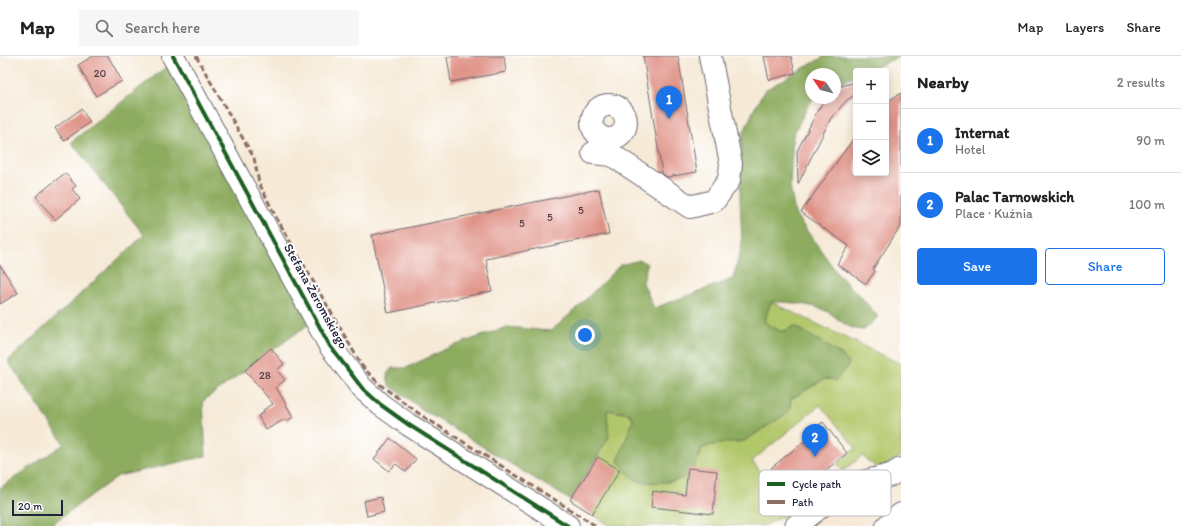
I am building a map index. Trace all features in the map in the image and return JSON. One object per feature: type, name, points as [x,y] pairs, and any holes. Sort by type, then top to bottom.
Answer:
[{"type":"street","name":"Stefana Żeromskiego","points":[[173,56],[330,346],[362,388],[409,425],[568,526]]},
{"type":"street","points":[[593,153],[612,155],[690,208],[714,201],[729,180],[731,164],[710,56]]},
{"type":"street","points":[[891,475],[901,469]]},
{"type":"street","points":[[887,526],[901,514]]},
{"type":"street","points":[[796,526],[809,516]]},
{"type":"green space","points":[[825,56],[901,56],[873,68],[853,68],[853,76],[841,82],[841,68],[805,68],[805,104],[809,104],[793,135],[790,185],[795,214],[837,273],[863,299],[878,317],[864,330],[852,328],[826,311],[815,307],[784,302],[771,302],[764,322],[782,332],[795,326],[843,356],[849,365],[836,380],[824,379],[791,399],[789,412],[744,441],[711,445],[701,449],[696,464],[687,476],[677,480],[656,483],[638,481],[627,472],[618,461],[633,420],[630,414],[607,410],[609,437],[570,500],[426,412],[389,385],[387,374],[392,368],[406,368],[450,347],[507,327],[551,331],[577,308],[620,265],[640,260],[647,264],[643,283],[654,308],[733,279],[742,244],[740,197],[742,137],[753,111],[765,90]]},
{"type":"green space","points":[[175,60],[316,319],[203,401],[206,456],[118,476],[52,524],[52,526],[0,526],[0,488],[64,444],[8,361],[144,235],[71,142]]},
{"type":"green space","points":[[771,302],[901,364],[901,456],[886,465],[876,467],[862,456],[844,470],[842,470],[837,464],[856,448],[820,405],[752,461],[759,470],[759,516],[783,516],[764,526],[611,526],[570,500],[598,457],[607,410],[630,414],[633,420],[624,445],[699,459],[701,449],[711,445],[744,441],[789,412],[791,399],[824,379],[843,356],[795,326],[782,332],[764,322]]},
{"type":"building","points":[[93,56],[108,56],[122,81],[96,96],[78,65]]},
{"type":"building","points":[[504,56],[506,72],[451,82],[447,57]]},
{"type":"building","points":[[643,56],[678,56],[697,172],[667,177],[662,173]]},
{"type":"building","points":[[764,56],[791,56],[795,73],[769,80]]},
{"type":"building","points":[[853,83],[853,96],[846,101],[831,118],[798,184],[797,151],[822,104],[841,104],[841,86]]},
{"type":"building","points":[[901,93],[901,225],[873,269],[875,271],[866,284],[837,264],[849,246],[801,212],[853,139],[853,176],[889,176],[889,100]]},
{"type":"building","points":[[81,109],[90,122],[64,141],[55,128]]},
{"type":"building","points":[[65,173],[76,186],[72,189],[80,199],[55,220],[36,196]]},
{"type":"building","points":[[599,189],[609,234],[486,259],[492,291],[388,313],[372,235]]},
{"type":"building","points":[[0,265],[18,293],[0,304]]},
{"type":"building","points":[[271,348],[284,364],[277,370],[285,380],[276,387],[293,417],[287,421],[285,419],[266,430],[258,416],[264,412],[263,410],[273,404],[245,370]]},
{"type":"building","points":[[823,422],[847,453],[826,470],[773,470],[771,468],[812,435],[810,432]]},
{"type":"building","points":[[390,438],[416,459],[406,472],[396,464],[389,471],[374,459]]},
{"type":"building","points":[[598,457],[620,470],[592,514],[570,500]]},
{"type":"building","points":[[688,468],[717,471],[713,514],[651,507],[653,491],[685,495]]},
{"type":"building","points":[[381,497],[384,512],[367,516],[364,501]]},
{"type":"marked path","points":[[196,56],[254,158],[259,183],[276,217],[362,366],[379,384],[421,415],[596,526]]},
{"type":"cycle path","points":[[173,56],[330,346],[362,388],[381,405],[409,425],[568,526]]},
{"type":"place","name":"Internat","points":[[669,119]]},
{"type":"place","name":"Palac Tarnowskich","points":[[815,457]]}]
